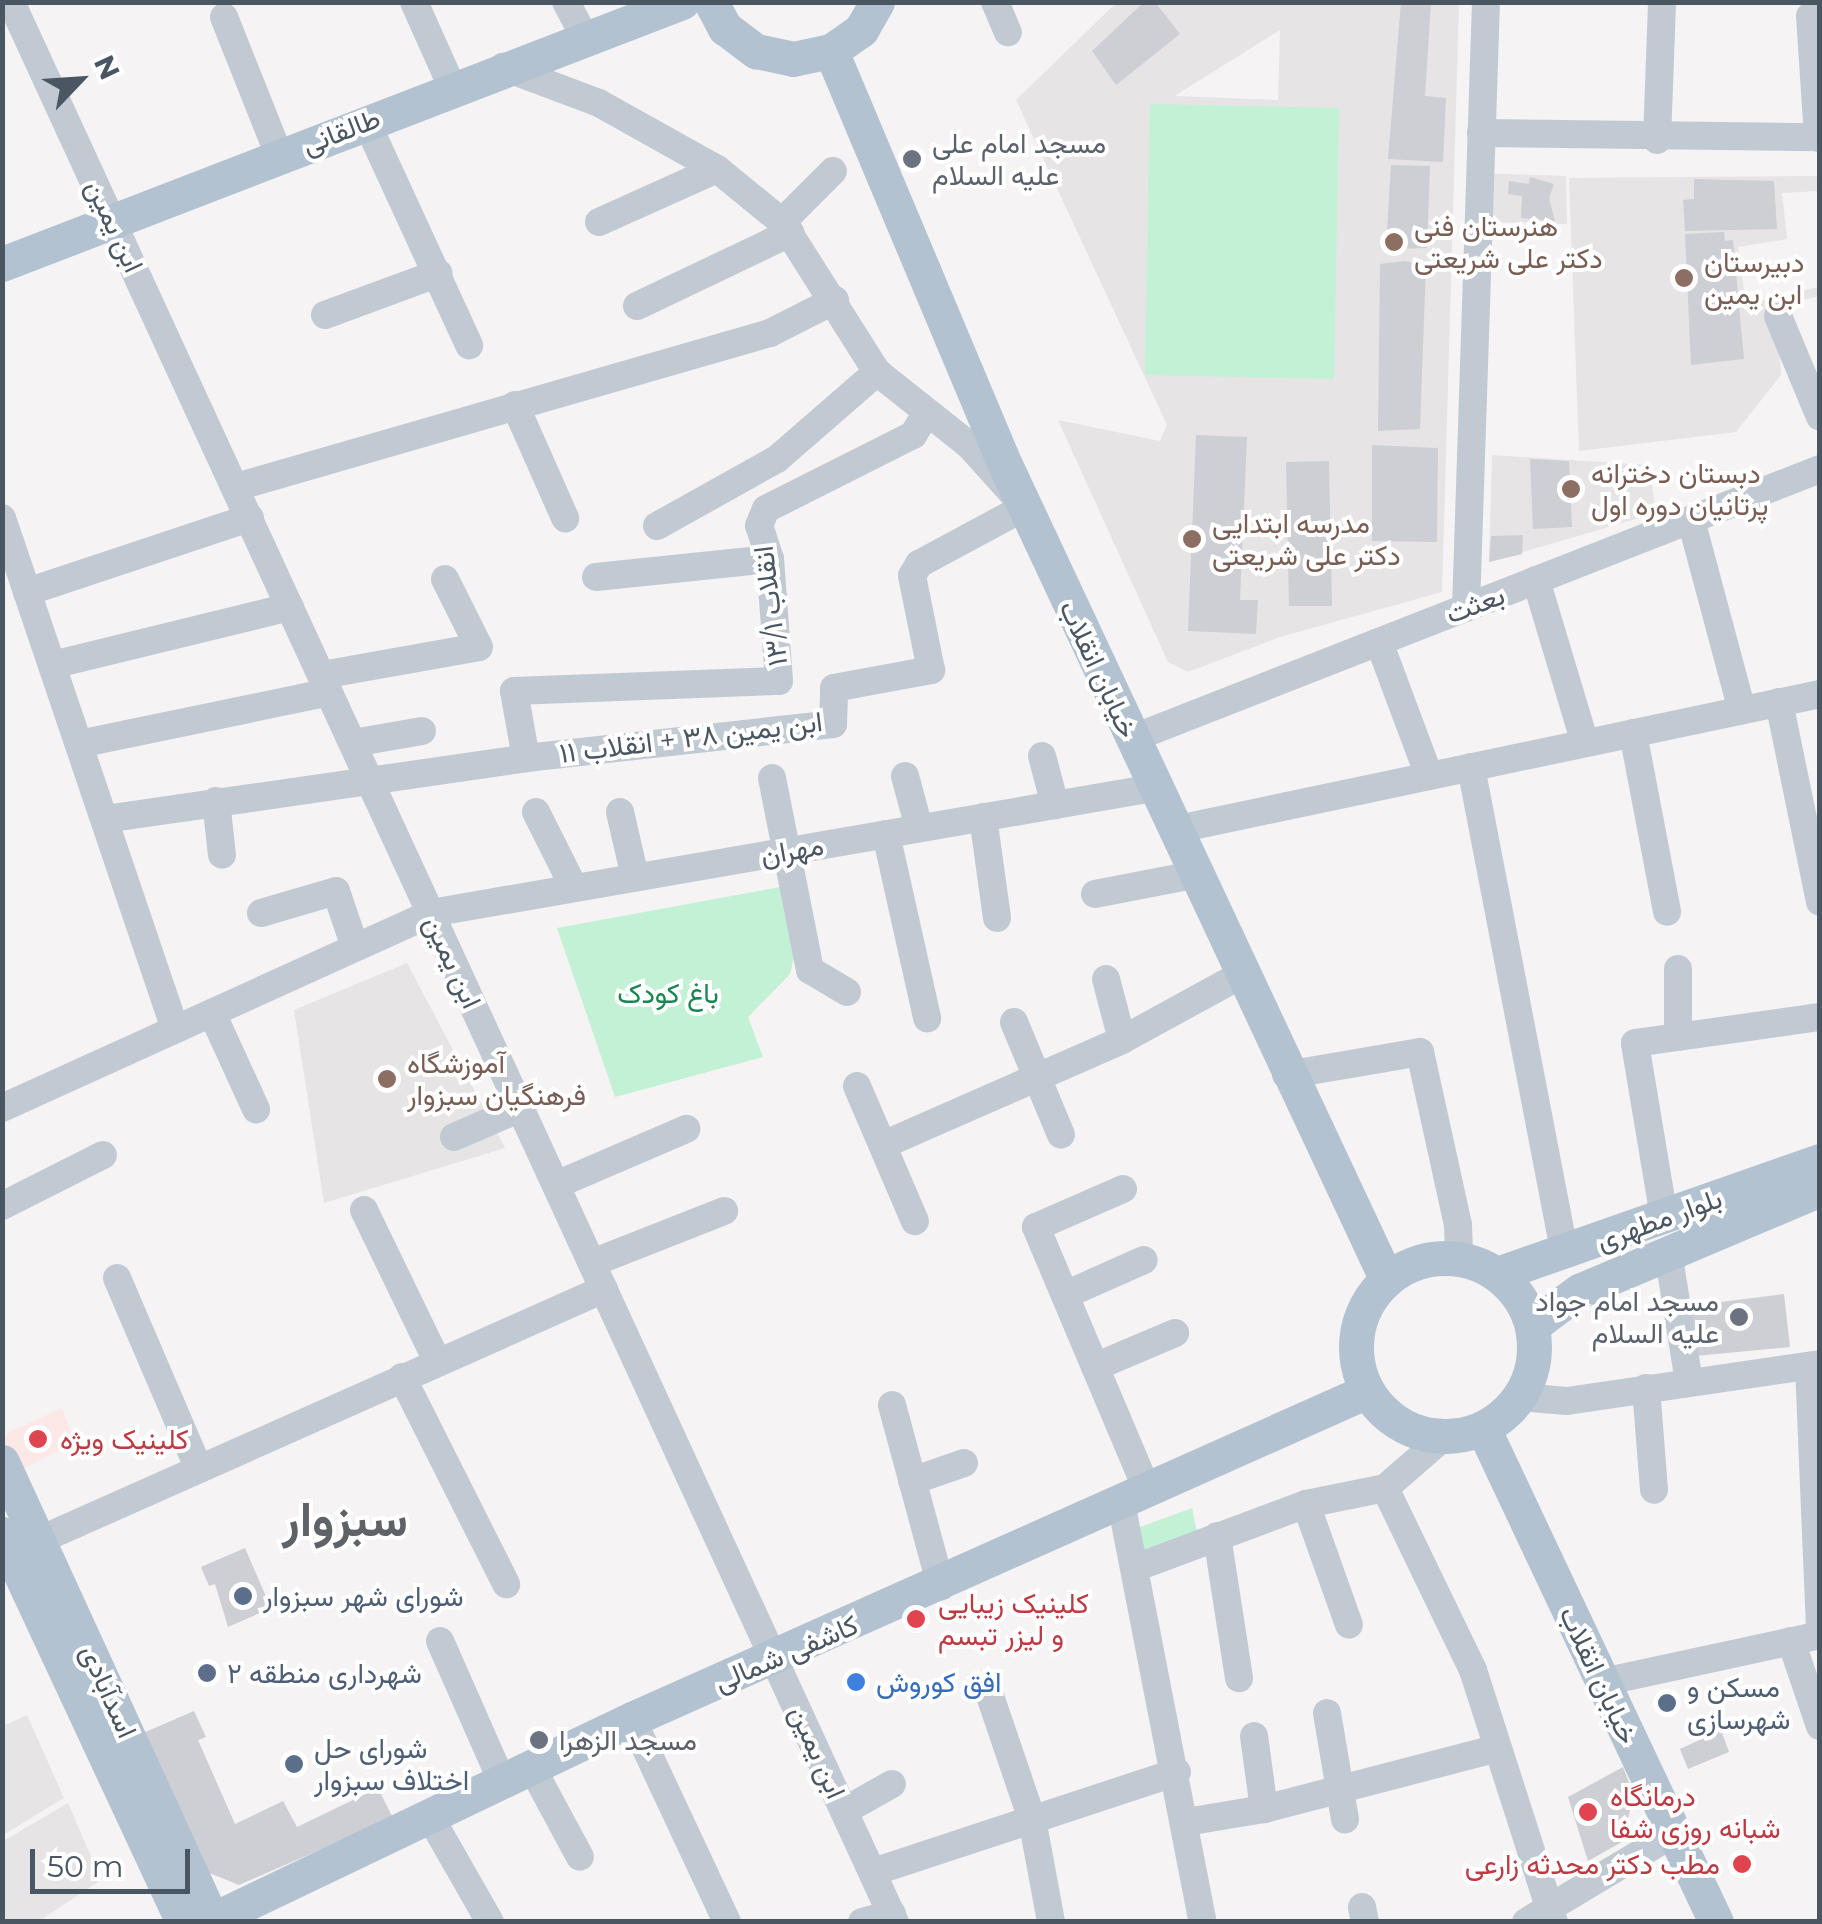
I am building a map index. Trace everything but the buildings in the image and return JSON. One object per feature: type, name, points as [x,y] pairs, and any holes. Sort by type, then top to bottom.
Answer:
[{"type":"main road","name":"طالقانی","points":[[2,264],[585,37],[636,10],[682,2]]},
{"type":"main road","points":[[711,2],[725,28],[756,51],[793,60],[831,52],[861,30],[878,2]]},
{"type":"main road","name":"خیابان انقلاب","points":[[831,52],[1024,507],[1239,976],[1386,1278]]},
{"type":"main road","name":"بلوار مطهری","points":[[1532,1326],[1666,1234],[1820,1161]]},
{"type":"main road","name":"بلوار مطهری","points":[[1497,1274],[1565,1254],[1666,1234],[1820,1189]]},
{"type":"main road","points":[[1433,1258],[1459,1258],[1497,1274],[1519,1297],[1532,1326],[1534,1350],[1519,1397],[1482,1428],[1446,1436],[1400,1424],[1367,1391],[1358,1368],[1359,1319],[1386,1278],[1433,1258]]},
{"type":"main road","name":"کاشفی شمالی","points":[[196,1921],[632,1719],[940,1586],[1367,1391]]},
{"type":"main road","name":"خیابان انقلاب","points":[[1482,1428],[1716,1922]]},
{"type":"main road","name":"اسدآبادی","points":[[2,1462],[42,1540],[196,1921]]},
{"type":"main road","name":"اسدآبادی","points":[[2,1534],[196,1921]]},
{"type":"street","name":"ابن یمین","points":[[11,2],[893,1918]]},
{"type":"street","points":[[414,2],[453,89]]},
{"type":"street","points":[[566,2],[585,37]]},
{"type":"street","points":[[995,2],[1008,32]]},
{"type":"street","points":[[1466,608],[1486,2]]},
{"type":"street","points":[[1656,140],[1662,2]]},
{"type":"street","points":[[1481,133],[1656,140],[1819,138],[1810,16]]},
{"type":"street","points":[[224,17],[279,155]]},
{"type":"street","points":[[504,67],[598,103],[717,169],[786,228],[835,300],[854,343],[877,372],[969,445],[1024,507]]},
{"type":"street","points":[[366,121],[469,345]]},
{"type":"street","points":[[598,222],[717,169]]},
{"type":"street","points":[[637,306],[786,228],[832,171]]},
{"type":"street","points":[[324,315],[439,274]]},
{"type":"street","points":[[236,488],[770,333],[835,300]]},
{"type":"street","points":[[1778,316],[1820,416]]},
{"type":"street","points":[[657,526],[777,459],[877,372]]},
{"type":"street","points":[[515,405],[564,518]]},
{"type":"street","name":"انقلاب ۱۳/۱","points":[[526,758],[514,692],[779,681],[770,559],[759,526],[766,509],[912,436],[926,414]]},
{"type":"street","name":"بعثت","points":[[1131,739],[1820,469]]},
{"type":"street","name":"ابن یمین ۳۸ + انقلاب ۱۱","points":[[104,819],[526,758],[833,724],[834,688],[931,670],[912,576],[919,564],[1024,507]]},
{"type":"street","points":[[2,518],[176,1029]]},
{"type":"street","points":[[27,592],[250,518]]},
{"type":"street","points":[[1691,520],[1742,710]]},
{"type":"street","points":[[596,577],[770,559]]},
{"type":"street","points":[[79,744],[479,647],[444,579]]},
{"type":"street","points":[[1536,580],[1585,743]]},
{"type":"street","points":[[52,665],[290,607]]},
{"type":"street","points":[[1379,642],[1429,776]]},
{"type":"street","points":[[1173,830],[1820,694]]},
{"type":"street","points":[[1779,702],[1820,902]]},
{"type":"street","points":[[352,743],[422,731]]},
{"type":"street","points":[[1633,733],[1667,912]]},
{"type":"street","points":[[1042,756],[1055,805]]},
{"type":"street","points":[[1471,767],[1565,1254]]},
{"type":"street","points":[[905,776],[920,828]]},
{"type":"street","points":[[772,778],[810,970],[848,992]]},
{"type":"street","name":"مهران","points":[[2,1108],[430,913],[1153,788]]},
{"type":"street","points":[[216,801],[222,854]]},
{"type":"street","points":[[536,812],[574,888]]},
{"type":"street","points":[[620,812],[635,877]]},
{"type":"street","points":[[984,817],[997,918]]},
{"type":"street","points":[[886,834],[927,1018]]},
{"type":"street","points":[[1095,894],[1193,875]]},
{"type":"street","points":[[261,913],[336,891],[355,947]]},
{"type":"street","points":[[1678,969],[1678,1037]]},
{"type":"street","points":[[883,1145],[1122,1040],[1239,976]]},
{"type":"street","points":[[1106,978],[1122,1040]]},
{"type":"street","points":[[212,1012],[256,1109]]},
{"type":"street","points":[[1690,1381],[1635,1043],[1820,1017]]},
{"type":"street","points":[[1014,1022],[1061,1135]]},
{"type":"street","points":[[1286,1075],[1420,1052],[1458,1225],[1459,1258]]},
{"type":"street","points":[[857,1086],[916,1220]]},
{"type":"street","points":[[454,1136],[521,1108]]},
{"type":"street","points":[[556,1185],[686,1129]]},
{"type":"street","points":[[2,1206],[103,1155]]},
{"type":"street","points":[[1124,1190],[1036,1227],[1095,1367],[1134,1496],[1135,1568],[1203,1922]]},
{"type":"street","points":[[364,1210],[437,1362]]},
{"type":"street","points":[[42,1540],[437,1362],[724,1210]]},
{"type":"street","points":[[1065,1295],[1144,1260]]},
{"type":"street","points":[[117,1278],[199,1468]]},
{"type":"street","points":[[1095,1367],[1176,1333]]},
{"type":"street","points":[[1519,1397],[1567,1400],[1814,1365],[1820,1624]]},
{"type":"street","points":[[402,1376],[506,1584]]},
{"type":"street","points":[[1646,1388],[1654,1490]]},
{"type":"street","points":[[892,1405],[940,1586]]},
{"type":"street","points":[[1135,1568],[1306,1504],[1385,1488],[1446,1436]]},
{"type":"street","points":[[912,1482],[964,1463]]},
{"type":"street","points":[[1385,1488],[1473,1670],[1543,1916],[1674,1833]]},
{"type":"street","points":[[1306,1504],[1349,1624]]},
{"type":"street","points":[[1217,1536],[1239,1678]]},
{"type":"street","points":[[1603,1682],[1820,1635]]},
{"type":"street","points":[[440,1641],[516,1773],[580,1857]]},
{"type":"street","points":[[1792,1641],[1820,1726]]},
{"type":"street","points":[[989,1693],[1032,1820],[1051,1922]]},
{"type":"street","points":[[1327,1714],[1344,1819]]},
{"type":"street","points":[[632,1719],[727,1922]]},
{"type":"street","points":[[1254,1736],[1264,1809]]},
{"type":"street","points":[[1186,1822],[1264,1809],[1494,1749]]},
{"type":"street","points":[[873,1872],[1177,1772]]},
{"type":"street","points":[[844,1811],[892,1784]]},
{"type":"street","points":[[428,1815],[490,1922]]},
{"type":"street","points":[[862,1922],[893,1918]]},
{"type":"shaded area","points":[[1116,3],[1459,3],[1442,592],[1280,637],[1188,672],[1168,662],[1058,420],[1160,441],[1167,425],[1016,100]],"holes":[[[1280,30],[1278,100],[1176,96],[1176,95]]]},
{"type":"shaded area","points":[[1478,173],[1566,176],[1567,224],[1478,222]]},
{"type":"shaded area","points":[[1819,176],[1819,191],[1782,193],[1787,239],[1738,247],[1746,304],[1819,287],[1820,296],[1777,306],[1781,375],[1736,432],[1579,451],[1569,178]]},
{"type":"shaded area","name":"دبستان دخترانه پرتانیان دوره اول","points":[[1492,455],[1649,465],[1656,513],[1489,562]]},
{"type":"shaded area","name":"آموزشگاه فرهنگیان سبزوار","points":[[407,963],[505,1148],[324,1203],[294,1010]]},
{"type":"shaded area","name":"کلینیک ویژه","points":[[62,1408],[75,1442],[15,1473],[3,1435]]},
{"type":"shaded area","points":[[27,1715],[64,1798],[3,1835],[3,1726]]},
{"type":"shaded area","points":[[68,1803],[101,1880],[39,1921],[3,1921],[3,1841]]},
{"type":"green space","points":[[1150,104],[1339,108],[1334,379],[1145,375]]},
{"type":"green space","name":"باغ کودک","points":[[802,883],[805,910],[790,974],[748,1017],[763,1057],[615,1097],[557,928]]},
{"type":"green space","points":[[1192,1508],[1198,1537],[1142,1560],[1135,1529]]},
{"type":"place","name":"مسجد امام علی علیه السلام","points":[[912,159]]},
{"type":"place","name":"هنرستان فنی دکتر علی شریعتی","points":[[1394,242]]},
{"type":"place","name":"دبیرستان ابن یمین","points":[[1684,278]]},
{"type":"place","name":"دبستان دخترانه پرتانیان دوره اول","points":[[1571,489]]},
{"type":"place","name":"مدرسه ابتدایی دکتر علی شریعتی","points":[[1192,539]]},
{"type":"place","name":"آموزشگاه فرهنگیان سبزوار","points":[[387,1079]]},
{"type":"place","name":"مسجد امام جواد علیه السلام","points":[[1739,1317]]},
{"type":"place","name":"کلینیک ویژه","points":[[38,1439]]},
{"type":"place","name":"شورای شهر سبزوار","points":[[243,1596]]},
{"type":"place","name":"کلینیک زیبایی و لیزر تبسم","points":[[916,1619]]},
{"type":"place","name":"شهرداری منطقه ۲","points":[[207,1673]]},
{"type":"place","name":"افق کوروش","points":[[856,1682]]},
{"type":"place","name":"مسکن و شهرسازی","points":[[1667,1703]]},
{"type":"place","name":"مسجد الزهرا","points":[[539,1740]]},
{"type":"place","name":"شورای حل اختلاف سبزوار","points":[[294,1764]]},
{"type":"place","name":"درمانگاه شبانه روزی شفا","points":[[1588,1812]]},
{"type":"place","name":"مطب دکتر محدثه زارعی","points":[[1742,1864]]},
{"type":"district","name":"سبزوار","points":[[345,1520]]}]
